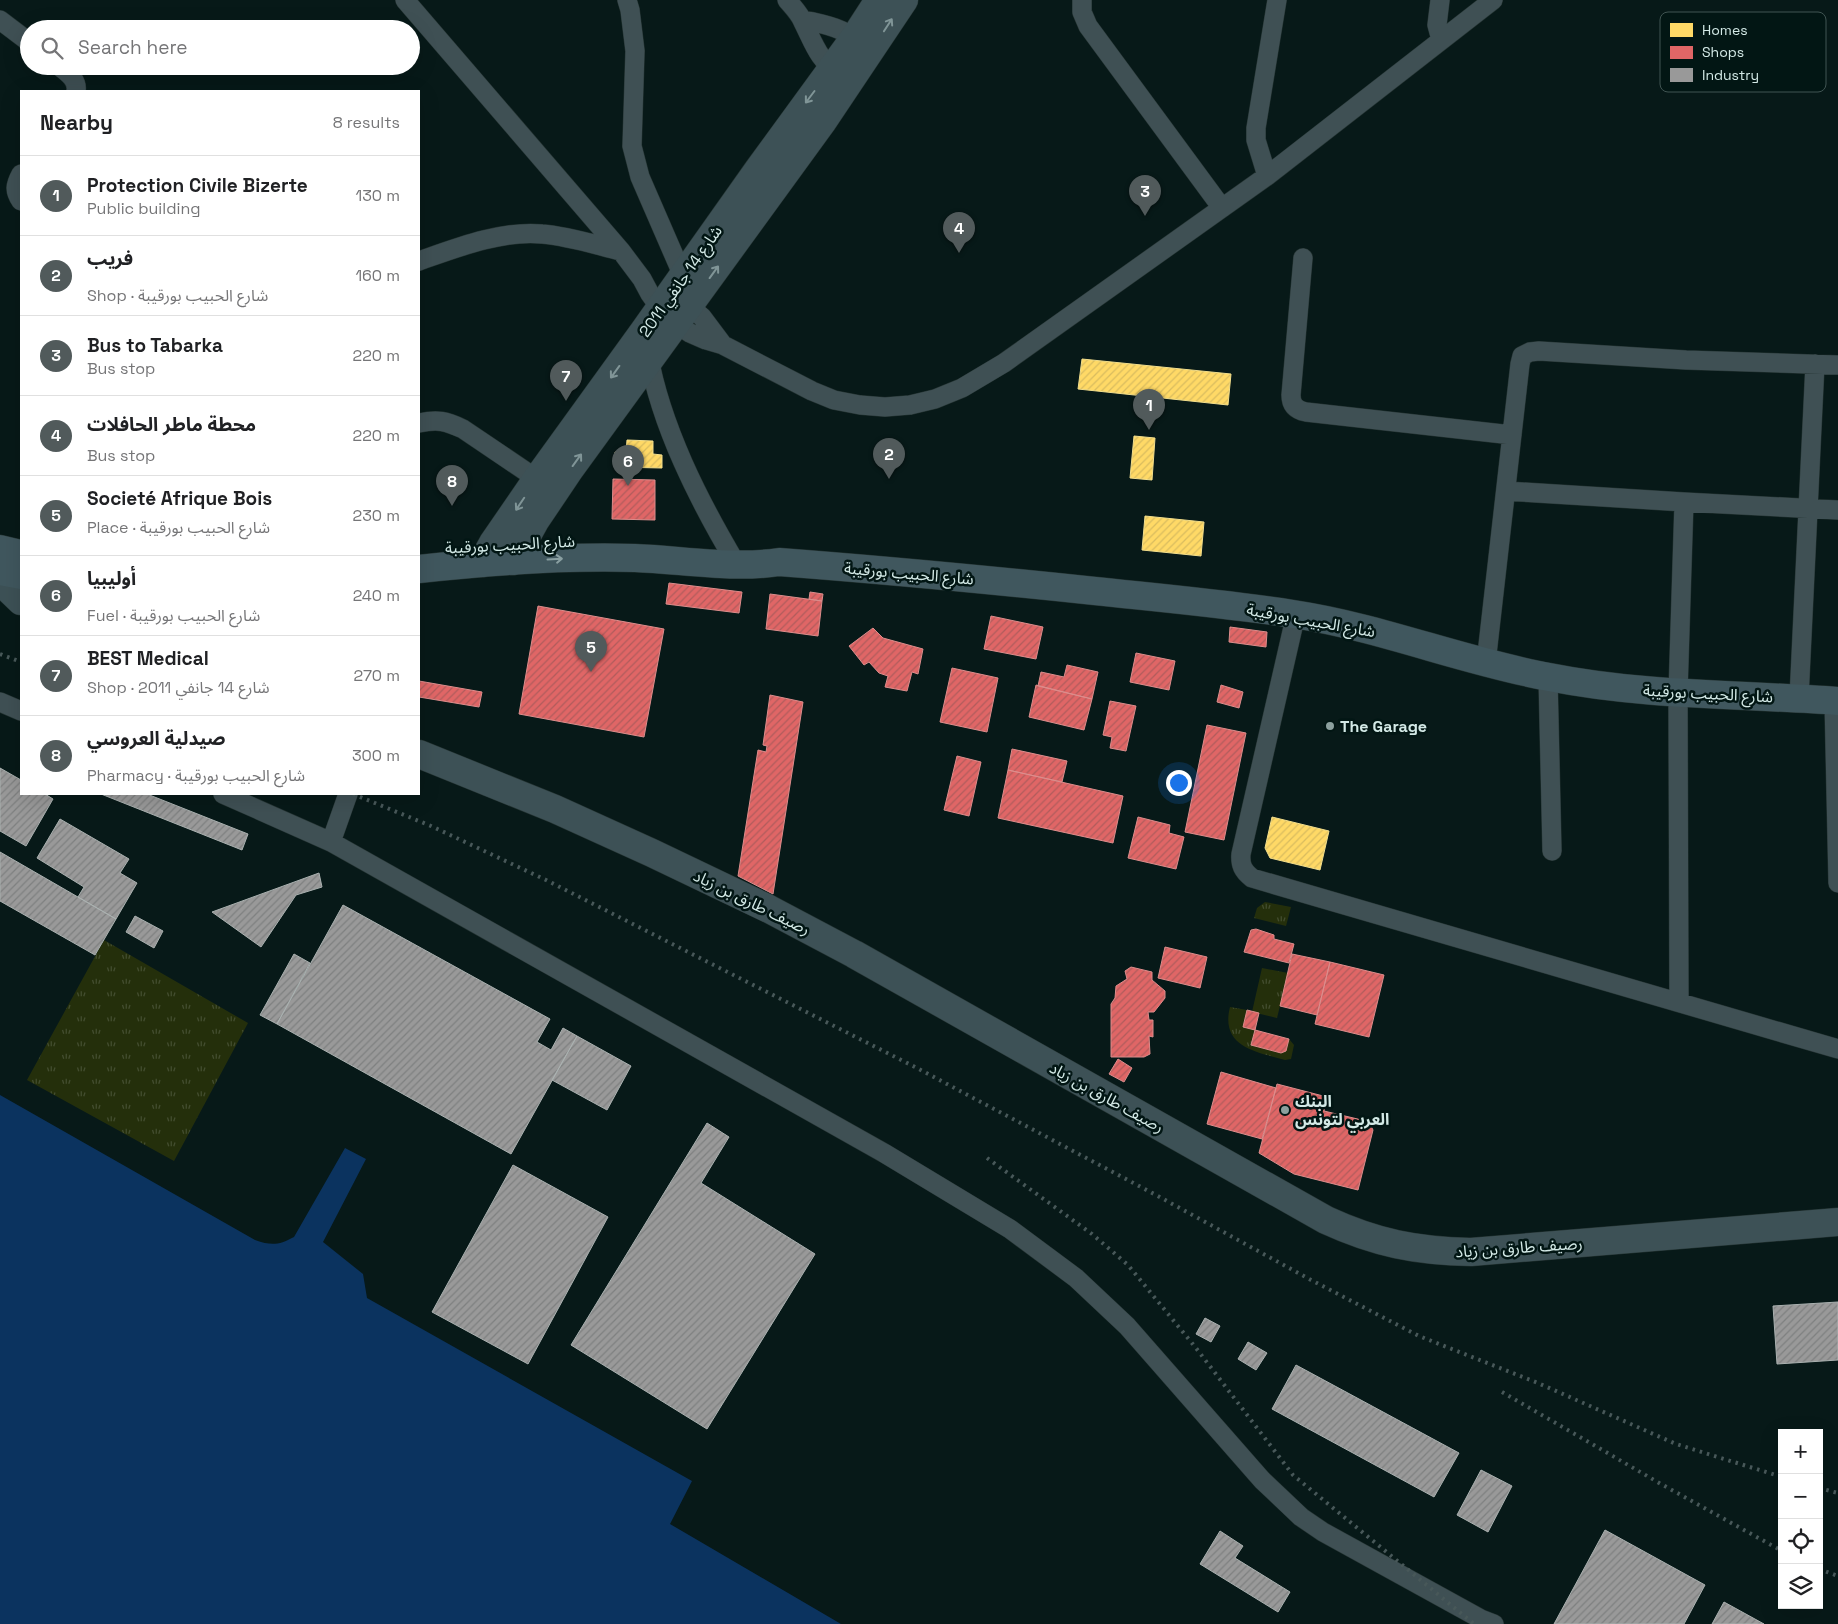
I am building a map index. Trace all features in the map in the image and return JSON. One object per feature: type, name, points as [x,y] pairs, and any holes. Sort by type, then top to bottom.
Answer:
[{"type":"main road","name":"شارع 14 جانفي 2011","points":[[863,44],[879,0]]},
{"type":"main road","name":"شارع 14 جانفي 2011","points":[[518,551],[570,469],[649,360],[676,301],[758,170],[841,75],[863,44],[904,0]]},
{"type":"main road","name":"شارع 14 جانفي 2011","points":[[488,553],[537,479],[644,331],[676,301]]},
{"type":"main road","name":"شارع الحبيب بورقيبة","points":[[420,551],[488,553],[518,551],[592,540],[692,544],[732,557],[757,555],[779,562],[960,577],[1296,614],[1369,630],[1486,664],[1606,687],[1678,693],[1836,701]]},
{"type":"main road","points":[[0,549],[20,554]]},
{"type":"main road","name":"شارع الحبيب بورقيبة","points":[[420,569],[488,553]]},
{"type":"main road","points":[[0,571],[20,575]]},
{"type":"main road","points":[[0,581],[20,600]]},
{"type":"main road","name":"رصيف طارق بن زياد","points":[[420,754],[554,809],[769,909],[854,954],[1326,1220],[1351,1232],[1407,1248],[1440,1252],[1471,1252],[1838,1222]]},
{"type":"street","points":[[405,0],[621,251],[642,279],[676,301]]},
{"type":"street","points":[[627,0],[635,51],[632,146],[676,301],[698,337],[723,345],[812,391],[834,400],[886,407],[910,405],[935,399],[962,388],[1004,364],[1267,176],[1493,0]]},
{"type":"street","points":[[787,0],[803,20],[810,40],[819,56],[841,75]]},
{"type":"street","points":[[1082,0],[1082,12],[1088,26],[1222,208]]},
{"type":"street","points":[[1267,176],[1259,154],[1256,128],[1276,0]]},
{"type":"street","points":[[1440,0],[1437,25],[1441,40]]},
{"type":"street","points":[[0,20],[20,35]]},
{"type":"street","points":[[803,20],[841,29],[863,44]]},
{"type":"street","points":[[69,75],[74,80],[77,86],[76,90]]},
{"type":"street","points":[[20,176],[16,184],[16,192],[20,199]]},
{"type":"street","points":[[420,261],[468,245],[520,234],[543,234],[621,251]]},
{"type":"street","points":[[1303,258],[1290,395],[1296,408],[1306,412],[1512,435]]},
{"type":"street","points":[[644,331],[654,382],[673,436],[708,515],[732,557]]},
{"type":"street","points":[[1486,664],[1522,356],[1530,352],[1539,351],[1686,360],[1838,365]]},
{"type":"street","points":[[1798,698],[1816,364]]},
{"type":"street","points":[[420,423],[440,420],[463,429],[537,479]]},
{"type":"street","points":[[1506,490],[1838,510]]},
{"type":"street","points":[[1679,1001],[1678,693],[1684,502]]},
{"type":"street","points":[[1296,614],[1241,854],[1242,868],[1252,878],[1679,1001],[1838,1049]]},
{"type":"street","points":[[1548,677],[1552,851]]},
{"type":"street","points":[[1836,701],[1838,883]]},
{"type":"street","points":[[0,702],[20,711]]},
{"type":"street","points":[[225,795],[331,842],[875,1148],[1010,1229],[1076,1278],[1126,1326],[1262,1480],[1301,1517],[1323,1532],[1481,1619],[1494,1624]]},
{"type":"street","points":[[331,842],[348,795]]},
{"type":"green space","points":[[1265,902],[1291,907],[1286,926],[1254,918],[1257,908]]},
{"type":"green space","points":[[104,940],[248,1023],[174,1161],[27,1080]]},
{"type":"green space","points":[[1262,968],[1288,973],[1277,1018],[1252,1012]]},
{"type":"green space","points":[[1230,1007],[1247,1010],[1243,1027],[1255,1030],[1251,1045],[1281,1053],[1286,1051],[1289,1039],[1294,1045],[1291,1059],[1285,1060],[1243,1046],[1230,1031],[1228,1020]]},
{"type":"water","points":[[0,1095],[255,1240],[271,1244],[284,1242],[294,1237],[345,1148],[366,1159],[323,1242],[363,1274],[367,1298],[692,1481],[670,1524],[841,1624],[0,1624]]},
{"type":"building: Homes","points":[[1082,359],[1231,374],[1228,405],[1078,389]]},
{"type":"building: Homes","points":[[1134,436],[1155,438],[1152,480],[1130,478]]},
{"type":"building: Homes","points":[[627,440],[653,441],[653,454],[662,455],[662,468],[615,467],[615,452],[626,452]]},
{"type":"building: Homes","points":[[1145,516],[1204,522],[1201,556],[1142,550]]},
{"type":"building: Homes","points":[[1272,817],[1329,831],[1320,870],[1270,858],[1265,848]]},
{"type":"building: Shops","points":[[613,479],[655,480],[655,520],[612,519]]},
{"type":"building: Shops","points":[[669,583],[742,592],[739,613],[666,604]]},
{"type":"building: Shops","points":[[810,592],[823,594],[822,601],[809,599]]},
{"type":"building: Shops","points":[[770,594],[822,601],[818,636],[766,629]]},
{"type":"building: Shops","points":[[538,606],[664,629],[644,737],[519,714]]},
{"type":"building: Shops","points":[[991,616],[1043,627],[1036,659],[984,649]]},
{"type":"building: Shops","points":[[1230,627],[1267,632],[1266,647],[1229,642]]},
{"type":"building: Shops","points":[[873,628],[883,638],[923,649],[918,674],[912,672],[907,691],[885,687],[888,676],[879,673],[869,662],[864,665],[849,646]]},
{"type":"building: Shops","points":[[1136,653],[1175,661],[1169,690],[1130,682]]},
{"type":"building: Shops","points":[[1067,665],[1098,672],[1092,699],[1038,686],[1041,672],[1064,677]]},
{"type":"building: Shops","points":[[952,668],[998,678],[987,732],[940,722]]},
{"type":"building: Shops","points":[[420,681],[482,692],[479,707],[420,697]]},
{"type":"building: Shops","points":[[1036,685],[1092,699],[1084,730],[1029,717]]},
{"type":"building: Shops","points":[[1221,685],[1243,692],[1239,708],[1217,702]]},
{"type":"building: Shops","points":[[770,695],[803,702],[773,894],[738,876],[758,750],[766,752],[767,746],[763,745]]},
{"type":"building: Shops","points":[[1110,701],[1136,706],[1126,751],[1110,748],[1112,737],[1103,735]]},
{"type":"building: Shops","points":[[1207,725],[1246,733],[1224,840],[1185,832]]},
{"type":"building: Shops","points":[[1012,749],[1067,761],[1062,782],[1008,770]]},
{"type":"building: Shops","points":[[957,756],[981,762],[969,816],[944,810]]},
{"type":"building: Shops","points":[[1008,770],[1123,796],[1113,843],[998,818]]},
{"type":"building: Shops","points":[[1138,817],[1170,825],[1169,833],[1184,837],[1176,869],[1128,858]]},
{"type":"building: Shops","points":[[1256,929],[1274,935],[1274,939],[1294,944],[1289,963],[1244,952],[1251,930]]},
{"type":"building: Shops","points":[[1165,947],[1207,957],[1200,988],[1158,978]]},
{"type":"building: Shops","points":[[1292,954],[1330,962],[1317,1015],[1280,1006]]},
{"type":"building: Shops","points":[[1330,962],[1384,975],[1369,1037],[1315,1024]]},
{"type":"building: Shops","points":[[1131,967],[1152,972],[1152,980],[1165,991],[1165,998],[1154,1012],[1148,1012],[1149,1020],[1153,1020],[1153,1037],[1149,1036],[1150,1054],[1144,1057],[1111,1057],[1111,1004],[1115,998],[1116,986],[1127,979],[1125,971]]},
{"type":"building: Shops","points":[[1247,1010],[1259,1013],[1255,1030],[1243,1027]]},
{"type":"building: Shops","points":[[1255,1030],[1289,1039],[1286,1051],[1281,1053],[1251,1045]]},
{"type":"building: Shops","points":[[1118,1059],[1132,1068],[1124,1082],[1109,1074]]},
{"type":"building: Shops","points":[[1221,1072],[1276,1088],[1262,1139],[1207,1124]]},
{"type":"building: Shops","points":[[1277,1084],[1327,1097],[1324,1111],[1366,1121],[1370,1124],[1373,1130],[1358,1190],[1294,1174],[1259,1153]]},
{"type":"building: Industry","points":[[0,768],[20,779],[20,795],[47,795],[53,799],[26,846],[0,831]]},
{"type":"building: Industry","points":[[104,795],[150,795],[248,834],[242,850]]},
{"type":"building: Industry","points":[[60,819],[129,859],[120,873],[137,883],[116,919],[78,897],[84,887],[37,858]]},
{"type":"building: Industry","points":[[0,852],[116,919],[95,955],[0,901]]},
{"type":"building: Industry","points":[[319,873],[322,887],[296,895],[261,947],[212,912]]},
{"type":"building: Industry","points":[[343,905],[550,1019],[537,1042],[551,1050],[563,1028],[577,1036],[511,1154],[277,1024]]},
{"type":"building: Industry","points":[[135,916],[163,931],[154,948],[126,932]]},
{"type":"building: Industry","points":[[294,954],[310,963],[277,1024],[260,1015]]},
{"type":"building: Industry","points":[[577,1036],[631,1066],[607,1110],[552,1080]]},
{"type":"building: Industry","points":[[707,1123],[729,1137],[701,1183],[815,1254],[707,1429],[571,1345]]},
{"type":"building: Industry","points":[[513,1165],[608,1217],[528,1364],[432,1312]]},
{"type":"building: Industry","points":[[1838,1302],[1838,1360],[1777,1364],[1773,1306]]},
{"type":"building: Industry","points":[[1205,1318],[1220,1326],[1211,1342],[1196,1334]]},
{"type":"building: Industry","points":[[1248,1342],[1267,1353],[1256,1370],[1238,1359]]},
{"type":"building: Industry","points":[[1296,1365],[1459,1453],[1434,1497],[1272,1409]]},
{"type":"building: Industry","points":[[1481,1470],[1512,1486],[1488,1532],[1457,1515]]},
{"type":"building: Industry","points":[[1605,1530],[1705,1585],[1684,1624],[1554,1624]]},
{"type":"building: Industry","points":[[1220,1531],[1243,1546],[1235,1558],[1290,1592],[1278,1612],[1200,1564]]},
{"type":"building: Industry","points":[[1724,1602],[1764,1624],[1712,1624]]},
{"type":"railway","points":[[0,654],[20,662]]},
{"type":"railway","points":[[355,795],[431,826],[546,880],[915,1067],[1419,1336],[1538,1383],[1676,1444],[1778,1476]]},
{"type":"railway","points":[[987,1158],[1092,1234],[1128,1265],[1196,1348],[1293,1475],[1474,1624]]},
{"type":"railway","points":[[1502,1392],[1778,1549]]},
{"type":"railway","points":[[1823,1489],[1838,1493]]},
{"type":"railway","points":[[1823,1570],[1838,1576]]},
{"type":"place","name":"Bus to Tabarka","points":[[1145,216]]},
{"type":"place","name":"محطة ماطر الحافلات","points":[[959,253]]},
{"type":"place","name":"BEST Medical","points":[[566,401]]},
{"type":"place","name":"Protection Civile Bizerte","points":[[1149,430]]},
{"type":"place","name":"فريب","points":[[889,479]]},
{"type":"place","name":"أوليبيا","points":[[628,486]]},
{"type":"place","name":"صيدلية العروسي","points":[[452,506]]},
{"type":"place","name":"Societé Afrique Bois","points":[[591,672]]},
{"type":"place","name":"The Garage","points":[[1330,726]]},
{"type":"place","name":"البنك العربي لتونس","points":[[1285,1110]]}]
